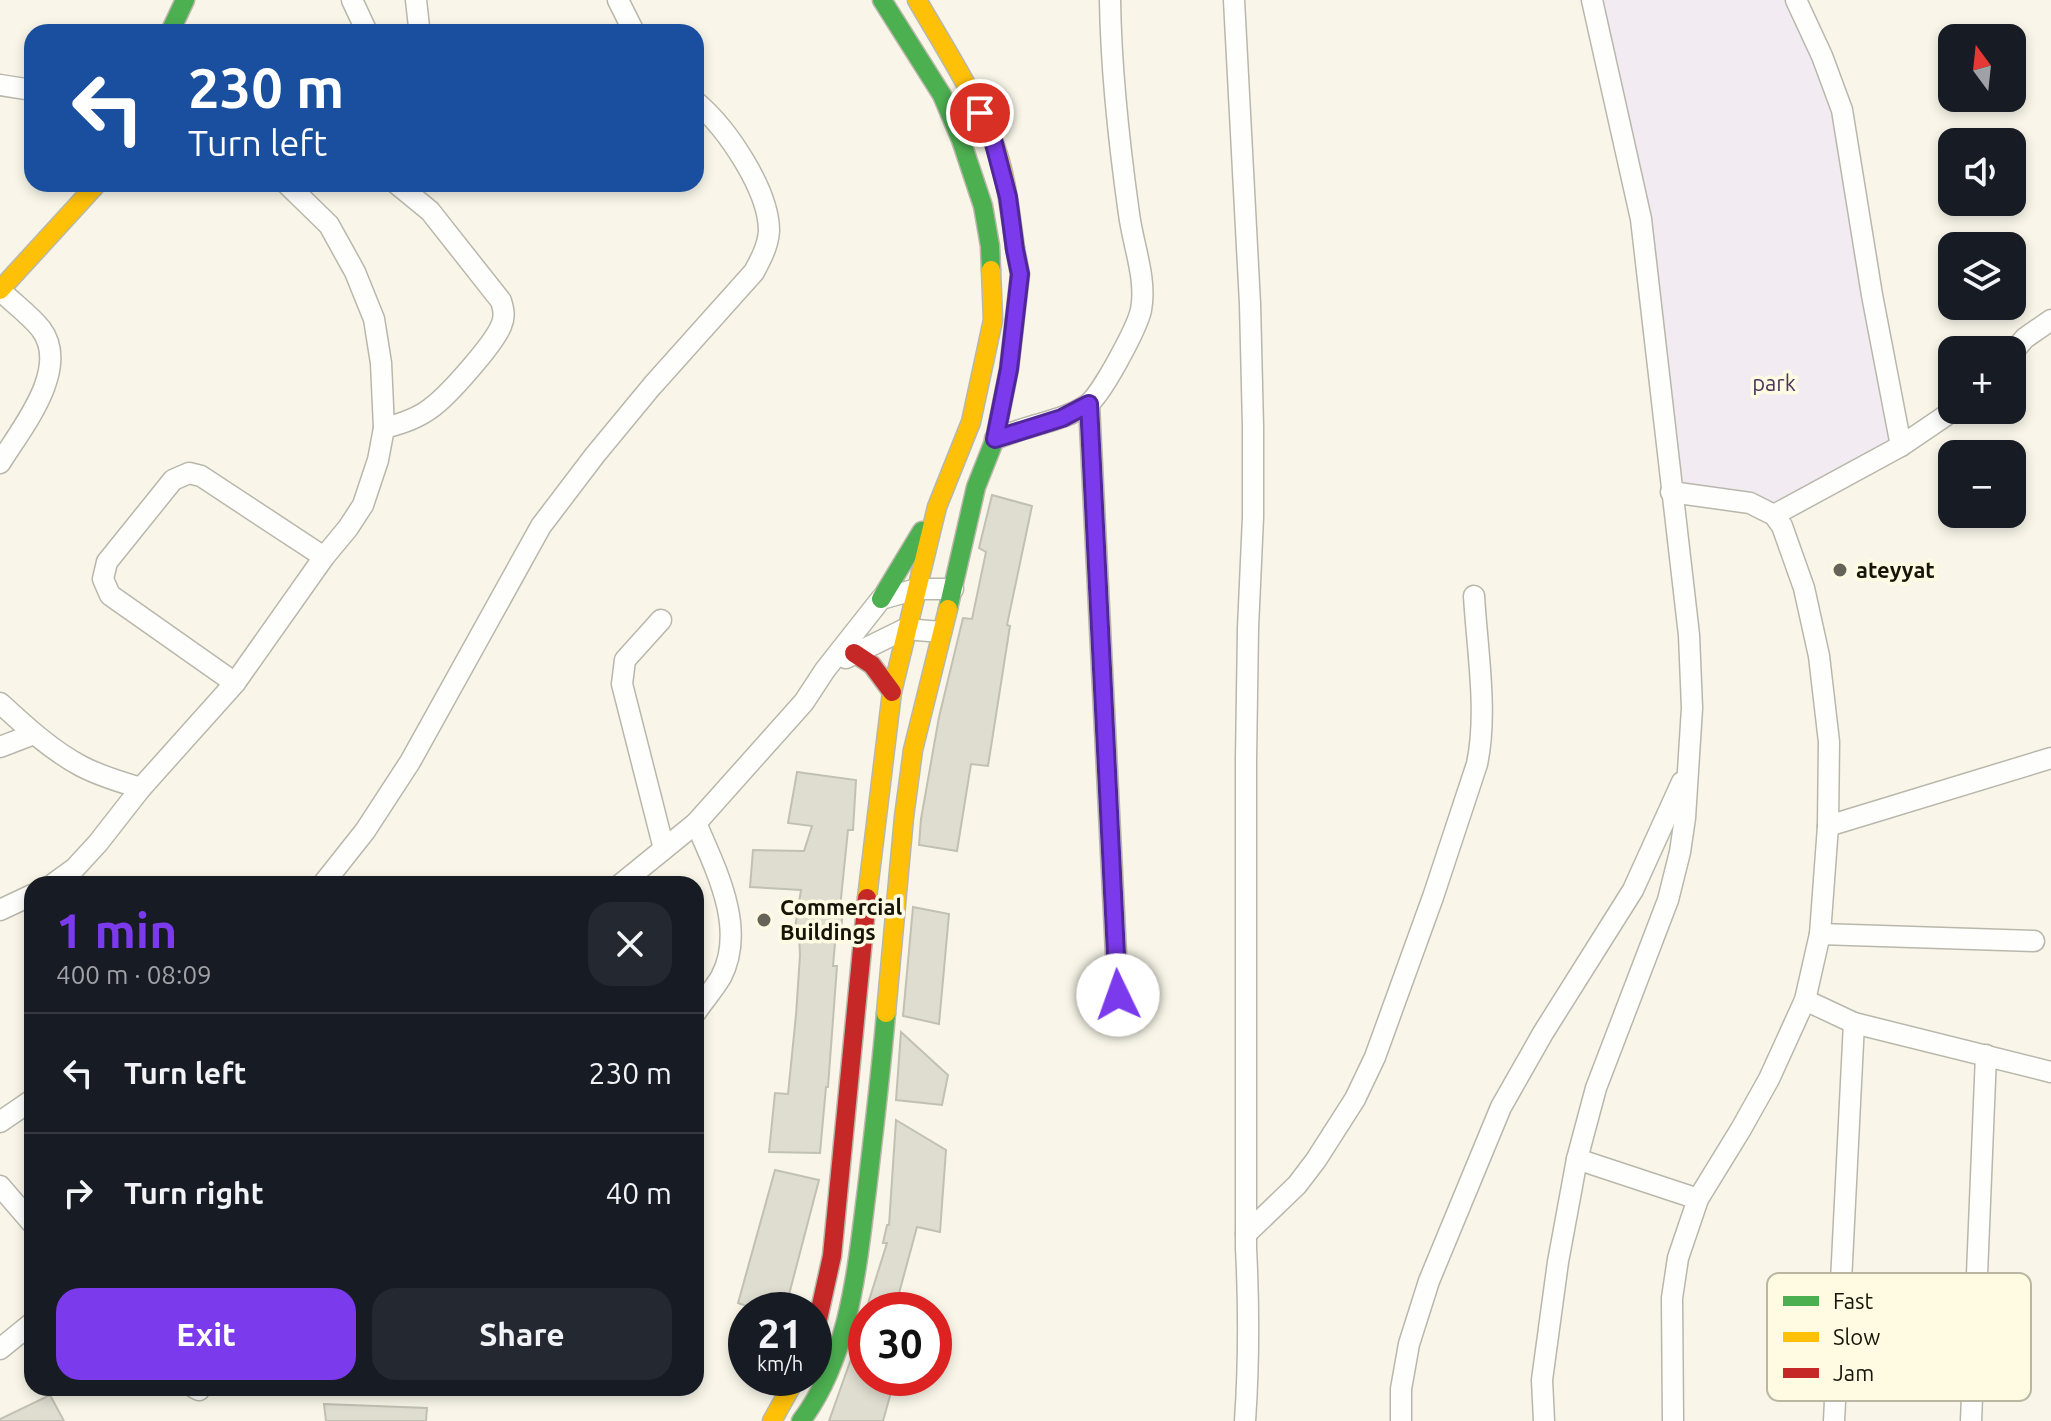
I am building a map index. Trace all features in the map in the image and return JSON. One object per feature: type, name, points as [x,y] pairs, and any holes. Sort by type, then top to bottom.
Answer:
[{"type":"main road","points":[[824,1292],[832,1256],[873,837],[892,692],[937,507],[971,422],[993,320],[990,246],[983,206],[961,140],[942,95],[882,0]]},
{"type":"main road","points":[[806,1417],[829,1369],[846,1322],[856,1276],[878,1100],[913,750],[973,499],[995,439],[1009,369],[1020,274],[1008,197],[993,140],[917,0]]},
{"type":"main road","points":[[942,95],[966,86]]},
{"type":"main road","points":[[0,290],[90,192]]},
{"type":"main road","points":[[881,599],[937,507]]},
{"type":"main road","points":[[854,653],[872,665],[892,692]]},
{"type":"main road","points":[[772,1421],[786,1396]]},
{"type":"street","points":[[352,0],[363,24]]},
{"type":"street","points":[[416,0],[419,24]]},
{"type":"street","points":[[618,0],[630,24]]},
{"type":"street","points":[[995,439],[1062,418],[1089,404],[1135,327],[1141,310],[1139,268],[1124,178],[1110,0]]},
{"type":"street","points":[[1234,0],[1250,304],[1253,427],[1246,759],[1246,1234],[1249,1305],[1245,1421]]},
{"type":"street","points":[[1544,1421],[1542,1380],[1558,1262],[1577,1159],[1596,1088],[1668,900],[1685,818],[1692,708],[1689,635],[1641,219],[1592,0]]},
{"type":"street","points":[[1796,0],[1827,67],[1842,110],[1872,295],[1901,446]]},
{"type":"street","points":[[0,85],[24,89]]},
{"type":"street","points":[[329,876],[365,831],[410,762],[541,526],[652,386],[754,272],[765,252],[769,233],[767,213],[759,192],[735,148],[704,110]]},
{"type":"street","points":[[64,876],[98,843],[141,788],[235,683],[363,505],[378,460],[384,428],[381,363],[374,319],[355,272],[329,225],[295,192]]},
{"type":"street","points":[[384,428],[415,418],[445,397],[492,342],[505,313],[501,301],[430,211],[407,192]]},
{"type":"street","points":[[0,290],[41,329],[49,345],[49,370],[43,393],[0,463]]},
{"type":"street","points":[[2026,337],[2051,320]]},
{"type":"street","points":[[1089,404],[1118,995]]},
{"type":"street","points":[[1774,515],[1901,446],[1938,421]]},
{"type":"street","points":[[235,683],[110,595],[103,579],[107,562],[173,480],[189,473],[201,476],[324,557]]},
{"type":"street","points":[[1671,492],[1750,503],[1774,515],[1782,526],[1804,588],[1819,656],[1829,742],[1828,826],[1820,934],[1805,1000],[1769,1079],[1698,1199],[1678,1258],[1672,1298],[1673,1421]]},
{"type":"street","points":[[631,876],[696,823],[797,711],[881,599],[917,589],[953,589]]},
{"type":"street","points":[[1246,1234],[1297,1185],[1355,1099],[1375,1057],[1433,897],[1481,748],[1474,596]]},
{"type":"street","points":[[661,620],[625,660],[622,684],[664,849]]},
{"type":"street","points":[[825,670],[905,629],[941,632]]},
{"type":"street","points":[[0,703],[34,734],[83,768],[141,788]]},
{"type":"street","points":[[0,747],[34,734]]},
{"type":"street","points":[[1828,826],[2051,758]]},
{"type":"street","points":[[1401,1421],[1401,1389],[1409,1344],[1429,1281],[1501,1107],[1543,1033],[1633,890],[1687,771]]},
{"type":"street","points":[[696,823],[729,906],[728,957],[722,976],[704,1001]]},
{"type":"street","points":[[0,910],[24,899]]},
{"type":"street","points":[[1820,934],[2034,941]]},
{"type":"street","points":[[1805,1000],[1854,1023],[2051,1072]]},
{"type":"street","points":[[1841,1273],[1854,1023]]},
{"type":"street","points":[[1977,1273],[1986,1055]]},
{"type":"street","points":[[0,1122],[24,1106]]},
{"type":"street","points":[[1577,1159],[1698,1199]]},
{"type":"street","points":[[0,1186],[24,1214]]},
{"type":"street","points":[[0,1349],[24,1330]]},
{"type":"street","points":[[1834,1421],[1835,1401]]},
{"type":"street","points":[[1971,1421],[1972,1401]]},
{"type":"green space","name":"park","points":[[1592,0],[1795,0],[1842,110],[1901,446],[1774,515],[1671,492],[1647,265]]},
{"type":"building","points":[[992,495],[1032,506],[1007,625],[1010,626],[988,766],[971,764],[957,851],[919,845],[921,819],[939,717],[963,618],[972,619],[986,552],[979,548]]},
{"type":"building","points":[[797,772],[856,780],[853,830],[848,830],[840,908],[843,909],[841,932],[836,932],[833,966],[837,966],[820,1153],[769,1152],[775,1093],[788,1094],[800,955],[799,935],[794,934],[801,890],[750,887],[753,850],[804,851],[812,826],[788,823]]},
{"type":"building","points":[[913,907],[949,914],[939,1024],[903,1016]]},
{"type":"building","points":[[901,1032],[948,1075],[942,1105],[896,1100]]},
{"type":"building","points":[[896,1120],[946,1150],[940,1232],[917,1227],[899,1292],[872,1292],[887,1243],[883,1243],[889,1225]]},
{"type":"building","points":[[775,1170],[819,1180],[790,1292],[741,1292]]},
{"type":"building","points":[[848,1367],[848,1396],[890,1396],[883,1421],[829,1421]]},
{"type":"building","points":[[51,1396],[64,1421],[0,1421]]},
{"type":"building","points":[[324,1404],[427,1408],[426,1421],[326,1421]]},
{"type":"traffic: fast","points":[[174,24],[185,0]]},
{"type":"traffic: fast","points":[[882,0],[942,95],[961,140],[983,206],[991,270]]},
{"type":"traffic: fast","points":[[948,609],[976,487],[995,439],[1009,369],[1020,274],[1015,248]]},
{"type":"traffic: fast","points":[[881,599],[922,531]]},
{"type":"traffic: fast","points":[[801,1421],[831,1368],[849,1310],[863,1219],[886,1013]]},
{"type":"traffic: slow","points":[[917,0],[966,85],[992,138],[1004,178],[1015,248]]},
{"type":"traffic: slow","points":[[0,290],[90,192]]},
{"type":"traffic: slow","points":[[867,898],[892,692],[937,507],[971,422],[993,320],[991,270]]},
{"type":"traffic: slow","points":[[886,1013],[913,750],[948,609]]},
{"type":"traffic: slow","points":[[772,1421],[786,1396]]},
{"type":"traffic: jam","points":[[854,653],[872,665],[892,692]]},
{"type":"traffic: jam","points":[[824,1292],[832,1256],[867,898]]},
{"type":"place","name":"ateyyat","points":[[1840,570]]},
{"type":"place","name":"Commercial Buildings","points":[[764,920]]},
{"type":"route","points":[[980,113],[993,140],[1008,197],[1020,274],[1015,331],[995,439],[1062,418],[1089,404],[1118,995]]}]
